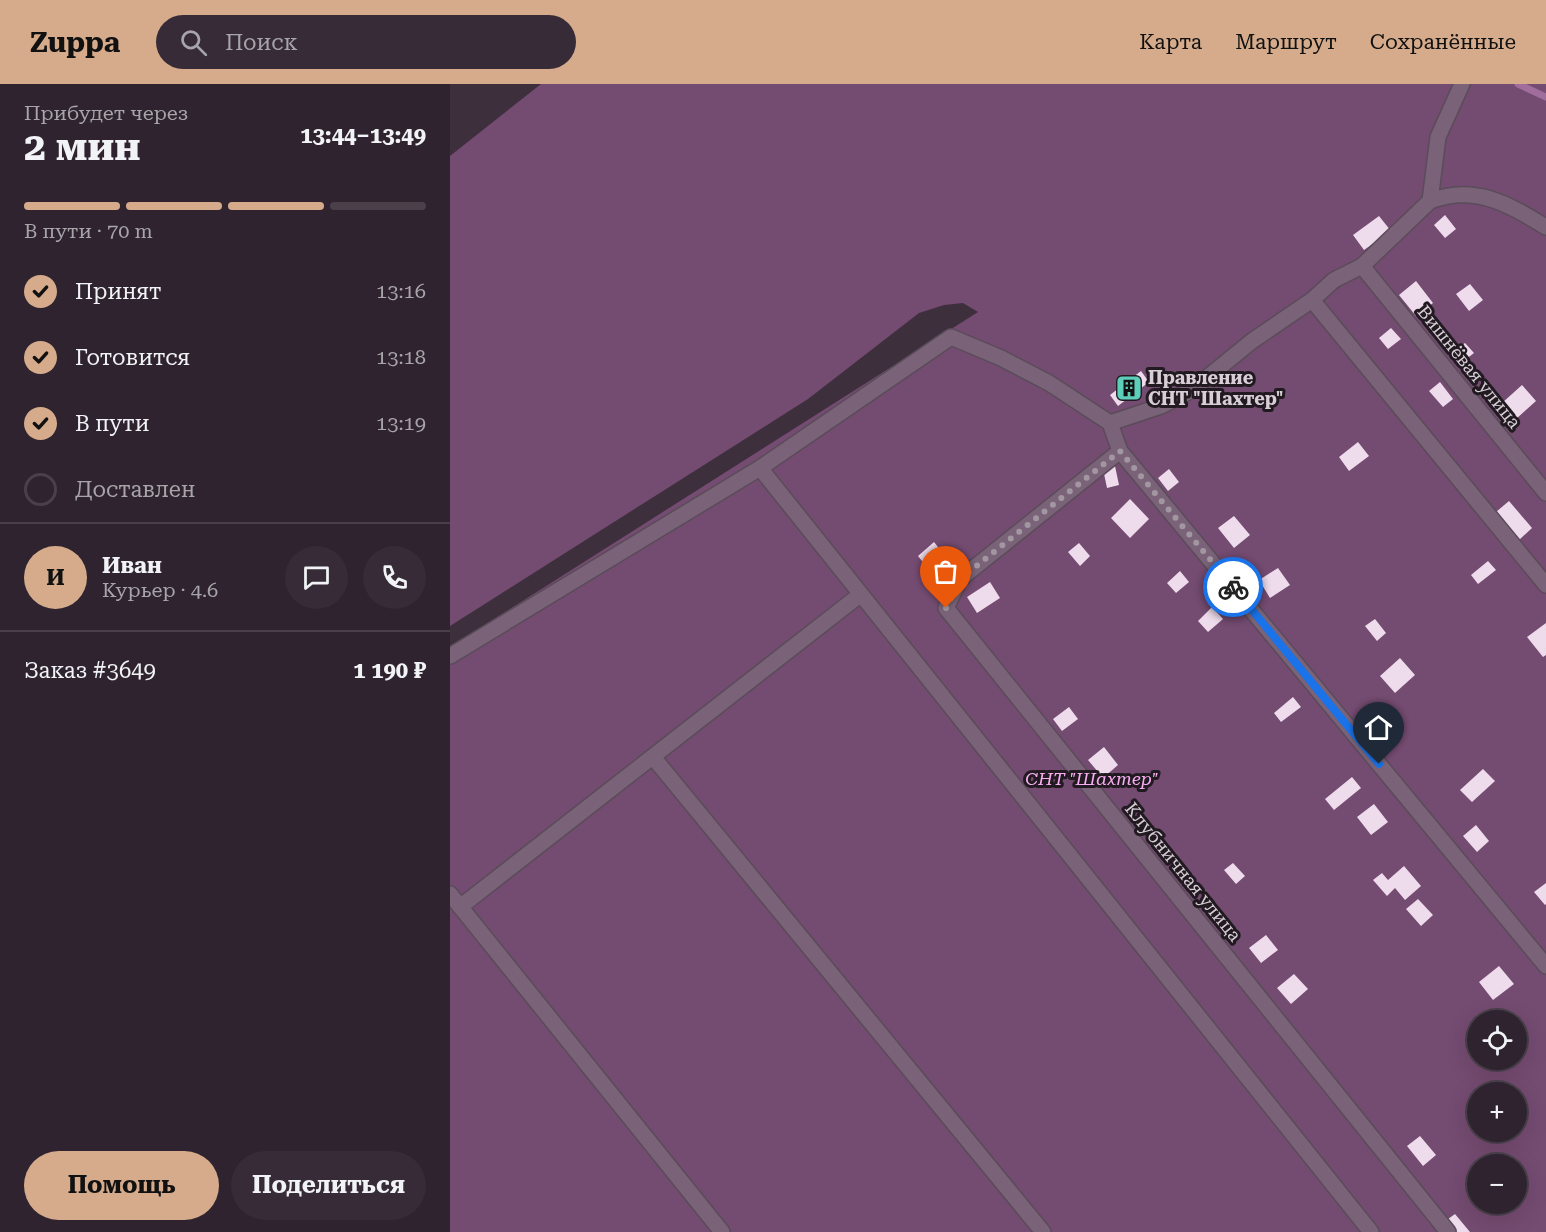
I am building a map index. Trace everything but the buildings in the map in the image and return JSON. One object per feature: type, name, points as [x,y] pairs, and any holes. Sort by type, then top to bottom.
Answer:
[{"type":"lane","points":[[1430,201],[1438,137],[1462,84]]},
{"type":"lane","points":[[1110,423],[1161,406],[1192,390],[1252,341],[1312,300],[1335,280],[1362,266],[1430,201],[1446,195],[1481,195],[1519,211],[1546,227]]},
{"type":"lane","name":"Вишнёвая улица","points":[[1362,266],[1546,493]]},
{"type":"lane","points":[[1312,300],[1546,585]]},
{"type":"lane","points":[[450,656],[760,468],[951,337],[1001,358],[1049,383],[1110,423],[1120,451],[1546,966]]},
{"type":"lane","name":"Клубничная улица","points":[[1120,451],[960,579],[946,608],[1448,1232]]},
{"type":"lane","points":[[760,468],[1371,1232]]},
{"type":"lane","points":[[460,907],[861,594]]},
{"type":"lane","points":[[653,757],[1043,1232]]},
{"type":"lane","points":[[450,894],[722,1232]]},
{"type":"green space","name":"СНТ \"Шахтер\"","points":[[541,84],[1546,84],[1546,1232],[450,1232],[450,647],[978,312],[963,303],[944,305],[919,313],[808,399],[450,626],[450,156]]},
{"type":"waterway","points":[[1518,84],[1546,97]]},
{"type":"way so far","points":[[946,608],[960,579],[1120,451],[1233,587]]},
{"type":"place","name":"Правление СНТ \"Шахтер\"","points":[[1129,388]]},
{"type":"route","points":[[1233,587],[1379,764]]}]
